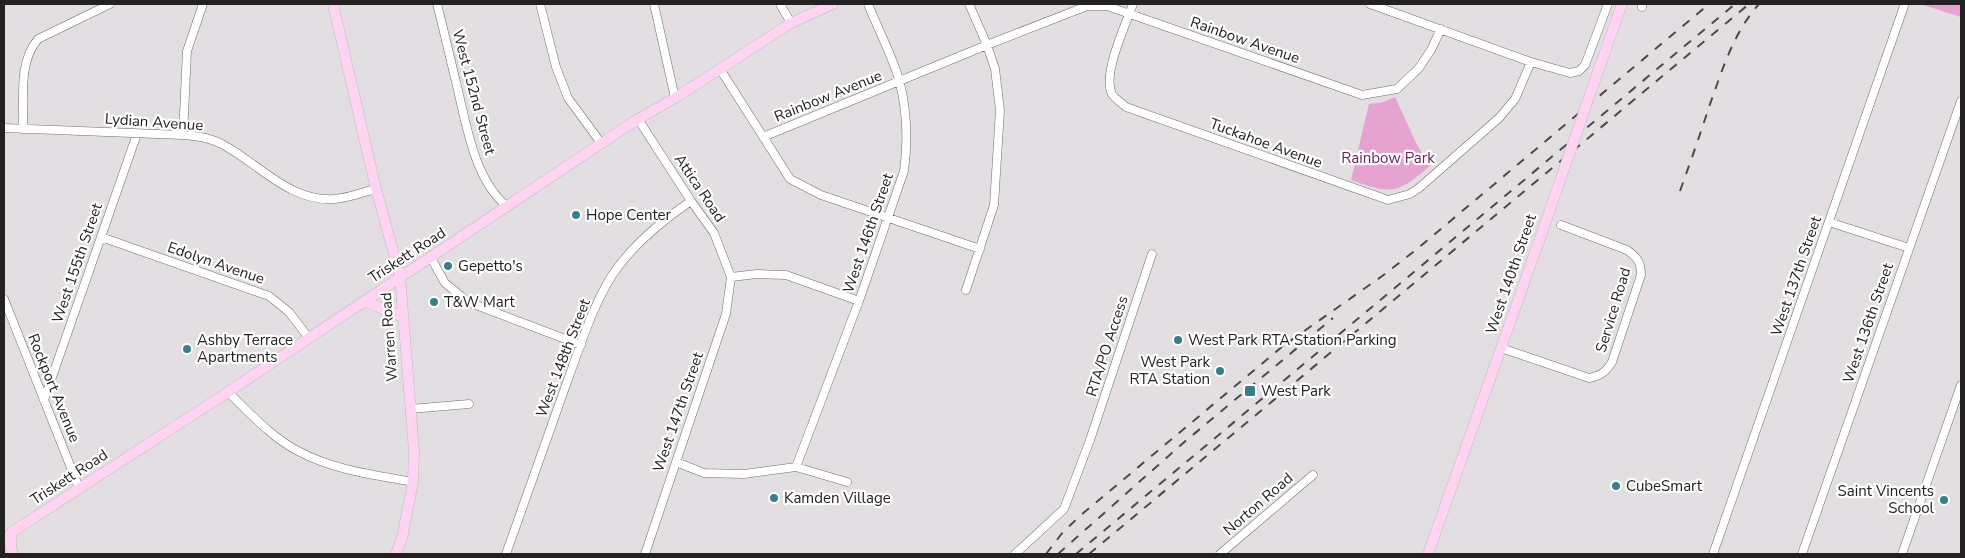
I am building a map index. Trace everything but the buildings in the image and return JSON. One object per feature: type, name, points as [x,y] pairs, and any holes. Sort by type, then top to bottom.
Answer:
[{"type":"main road","name":"Warren Road","points":[[333,4],[376,189],[400,276],[414,451],[413,482],[402,538],[396,554]]},
{"type":"main road","name":"Triskett Road","points":[[4,541],[12,532],[228,392],[638,119],[675,98],[791,23],[833,4]]},
{"type":"main road","name":"West 140th Street","points":[[1428,554],[1622,4]]},
{"type":"main road","points":[[364,300],[403,317]]},
{"type":"main road","points":[[12,532],[11,548],[13,554]]},
{"type":"street","points":[[23,129],[25,65],[31,48],[38,39],[110,4]]},
{"type":"street","points":[[183,135],[187,51],[203,4]]},
{"type":"street","name":"West 152nd Street","points":[[437,4],[470,143],[483,174],[500,201],[508,207]]},
{"type":"street","points":[[540,4],[556,67],[568,98],[601,143]]},
{"type":"street","points":[[654,4],[675,98]]},
{"type":"street","points":[[780,4],[791,23]]},
{"type":"street","name":"West 146th Street","points":[[796,467],[859,301],[904,171],[907,152],[905,110],[900,81],[868,4]]},
{"type":"street","points":[[966,290],[994,205],[1000,110],[995,70],[987,45],[969,4]]},
{"type":"street","points":[[1130,14],[1133,4]]},
{"type":"street","points":[[1370,4],[1531,62],[1570,73],[1579,71],[1585,65],[1608,4]]},
{"type":"street","name":"Rainbow Avenue","points":[[764,137],[1087,6],[1107,6],[1362,95],[1397,88],[1419,68],[1432,50],[1440,29]]},
{"type":"street","name":"West 137th Street","points":[[1713,554],[1904,6]]},
{"type":"street","name":"Tuckahoe Avenue","points":[[1130,14],[1111,68],[1109,81],[1112,94],[1126,107],[1388,200],[1410,194],[1419,188],[1499,118],[1515,99],[1531,62]]},
{"type":"street","points":[[720,69],[790,179],[821,195],[980,249]]},
{"type":"street","name":"West 136th Street","points":[[1802,554],[1961,100]]},
{"type":"street","name":"Attica Road","points":[[638,119],[714,233],[731,277]]},
{"type":"street","name":"Lydian Avenue","points":[[4,128],[205,137],[227,146],[273,180],[291,189],[317,198],[336,199],[376,189]]},
{"type":"street","name":"West 155th Street","points":[[44,400],[137,134]]},
{"type":"street","name":"West 148th Street","points":[[506,554],[581,345],[602,294],[617,268],[639,243],[662,221],[691,201]]},
{"type":"street","points":[[1829,222],[1909,248]]},
{"type":"street","name":"Service Road","points":[[1502,348],[1589,378],[1598,376],[1607,370],[1612,362],[1641,275],[1641,264],[1636,256],[1627,250],[1561,225]]},
{"type":"street","name":"Edolyn Avenue","points":[[101,237],[270,296],[288,312],[308,338]]},
{"type":"street","name":"RTA/PO Access","points":[[1015,554],[1064,509],[1088,446],[1152,254]]},
{"type":"street","points":[[431,258],[445,283],[468,302],[581,345]]},
{"type":"street","points":[[731,277],[757,274],[786,275],[859,301]]},
{"type":"street","name":"West 147th Street","points":[[644,554],[726,314],[731,277]]},
{"type":"street","name":"Rockport Avenue","points":[[4,299],[79,488]]},
{"type":"street","points":[[1902,554],[1961,385]]},
{"type":"street","points":[[228,392],[263,426],[298,451],[338,466],[413,482]]},
{"type":"street","points":[[410,408],[469,404]]},
{"type":"street","points":[[676,462],[704,473],[744,474],[796,467],[847,482]]},
{"type":"street","name":"Norton Road","points":[[1220,554],[1313,474]]},
{"type":"green space","points":[[1920,4],[1961,4],[1961,17]]},
{"type":"green space","name":"Rainbow Park","points":[[1395,97],[1418,147],[1431,165],[1410,182],[1394,189],[1376,188],[1351,180],[1369,104],[1384,102]]},
{"type":"railway","points":[[1046,554],[1063,532],[1081,515],[1283,346],[1417,249],[1709,4]]},
{"type":"railway","points":[[1076,554],[1735,4]]},
{"type":"railway","points":[[1089,554],[1749,4]]},
{"type":"railway","points":[[1680,191],[1729,53],[1742,27],[1759,4]]},
{"type":"railway","points":[[1058,554],[1182,444],[1333,318]]},
{"type":"place","name":"Hope Center","points":[[576,215]]},
{"type":"place","name":"Gepetto's","points":[[448,266]]},
{"type":"place","name":"T&W Mart","points":[[434,302]]},
{"type":"place","name":"West Park RTA Station Parking","points":[[1178,340]]},
{"type":"place","name":"Ashby Terrace Apartments","points":[[187,349]]},
{"type":"place","name":"West Park RTA Station","points":[[1220,371]]},
{"type":"place","name":"West Park","points":[[1250,391]]},
{"type":"place","name":"CubeSmart","points":[[1616,486]]},
{"type":"place","name":"Kamden Village","points":[[774,498]]},
{"type":"place","name":"Saint Vincents School","points":[[1944,500]]}]
